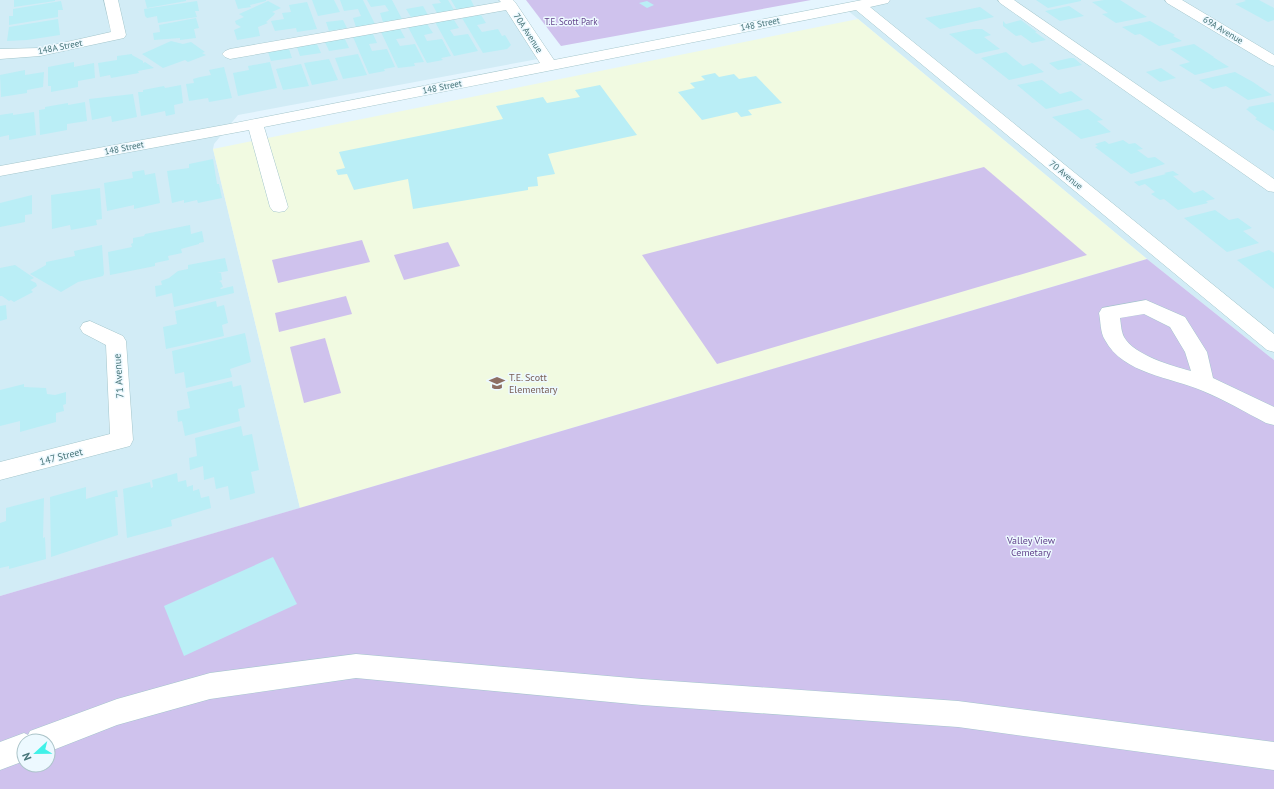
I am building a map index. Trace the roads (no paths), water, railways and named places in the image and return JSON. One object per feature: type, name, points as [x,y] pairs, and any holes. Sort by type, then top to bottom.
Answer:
[{"type":"street","name":"148A Street","points":[[0,54],[40,52],[119,35],[111,0]]},
{"type":"street","name":"148 Street","points":[[0,171],[255,124],[883,0]]},
{"type":"street","points":[[1005,0],[1274,187]]},
{"type":"street","name":"69A Avenue","points":[[1172,0],[1274,61]]},
{"type":"street","points":[[230,54],[508,3]]},
{"type":"street","name":"70A Avenue","points":[[508,3],[550,66]]},
{"type":"street","name":"70 Avenue","points":[[859,5],[1274,345]]},
{"type":"street","points":[[255,124],[279,208]]},
{"type":"street","points":[[1203,382],[1196,352],[1178,322],[1146,307],[1109,313],[1114,339],[1125,351],[1151,365],[1203,382],[1274,417]]},
{"type":"street","name":"71 Avenue","points":[[90,328],[116,341],[122,440]]},
{"type":"street","name":"147 Street","points":[[0,471],[122,440]]},
{"type":"street","points":[[56,735],[117,712],[210,686],[356,666],[642,692],[958,714],[1274,756]]},
{"type":"street","points":[[0,756],[16,750]]},
{"type":"place","name":"T.E. Scott Elementary","points":[[497,383]]},
{"type":"park label","name":"T.E. Scott Park","points":[[571,22]]},
{"type":"park label","name":"Valley View Cemetary","points":[[1031,546]]}]
